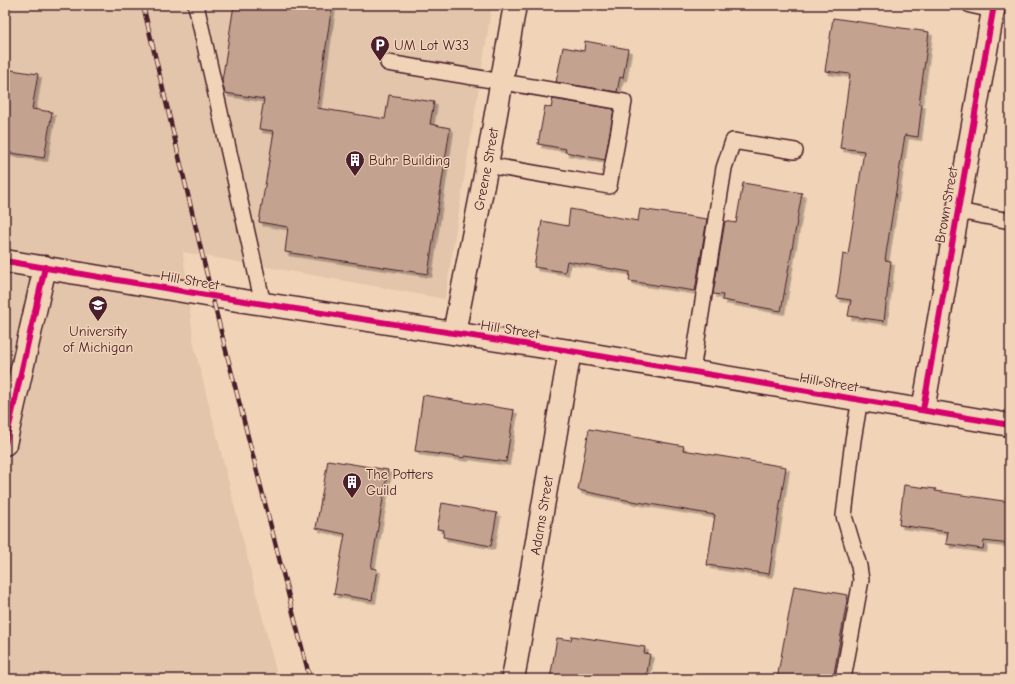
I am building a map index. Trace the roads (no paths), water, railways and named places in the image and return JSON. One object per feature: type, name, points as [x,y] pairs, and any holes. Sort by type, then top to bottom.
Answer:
[{"type":"street","name":"Greene Street","points":[[454,333],[487,165],[515,5]]},
{"type":"street","name":"Brown Street","points":[[923,410],[994,8]]},
{"type":"street","name":"Hill Street","points":[[5,261],[263,304],[570,351],[1010,425]]},
{"type":"street","points":[[5,444],[45,267]]},
{"type":"street","name":"Adams Street","points":[[513,679],[570,351]]},
{"type":"lane","points":[[196,5],[263,304]]},
{"type":"lane","points":[[970,5],[994,8]]},
{"type":"lane","points":[[388,62],[624,102],[609,186],[487,165]]},
{"type":"lane","points":[[692,371],[724,168],[733,141],[795,151]]},
{"type":"lane","points":[[958,211],[1010,221]]},
{"type":"lane","points":[[843,679],[861,580],[859,566],[844,516],[847,485],[860,400]]},
{"type":"railway","points":[[143,5],[212,296],[310,679]]},
{"type":"place","name":"UM Lot W33","points":[[380,62]]},
{"type":"place","name":"Buhr Building","points":[[355,177]]},
{"type":"place","name":"University of Michigan","points":[[98,322]]},
{"type":"place","name":"The Potters Guild","points":[[352,499]]}]
